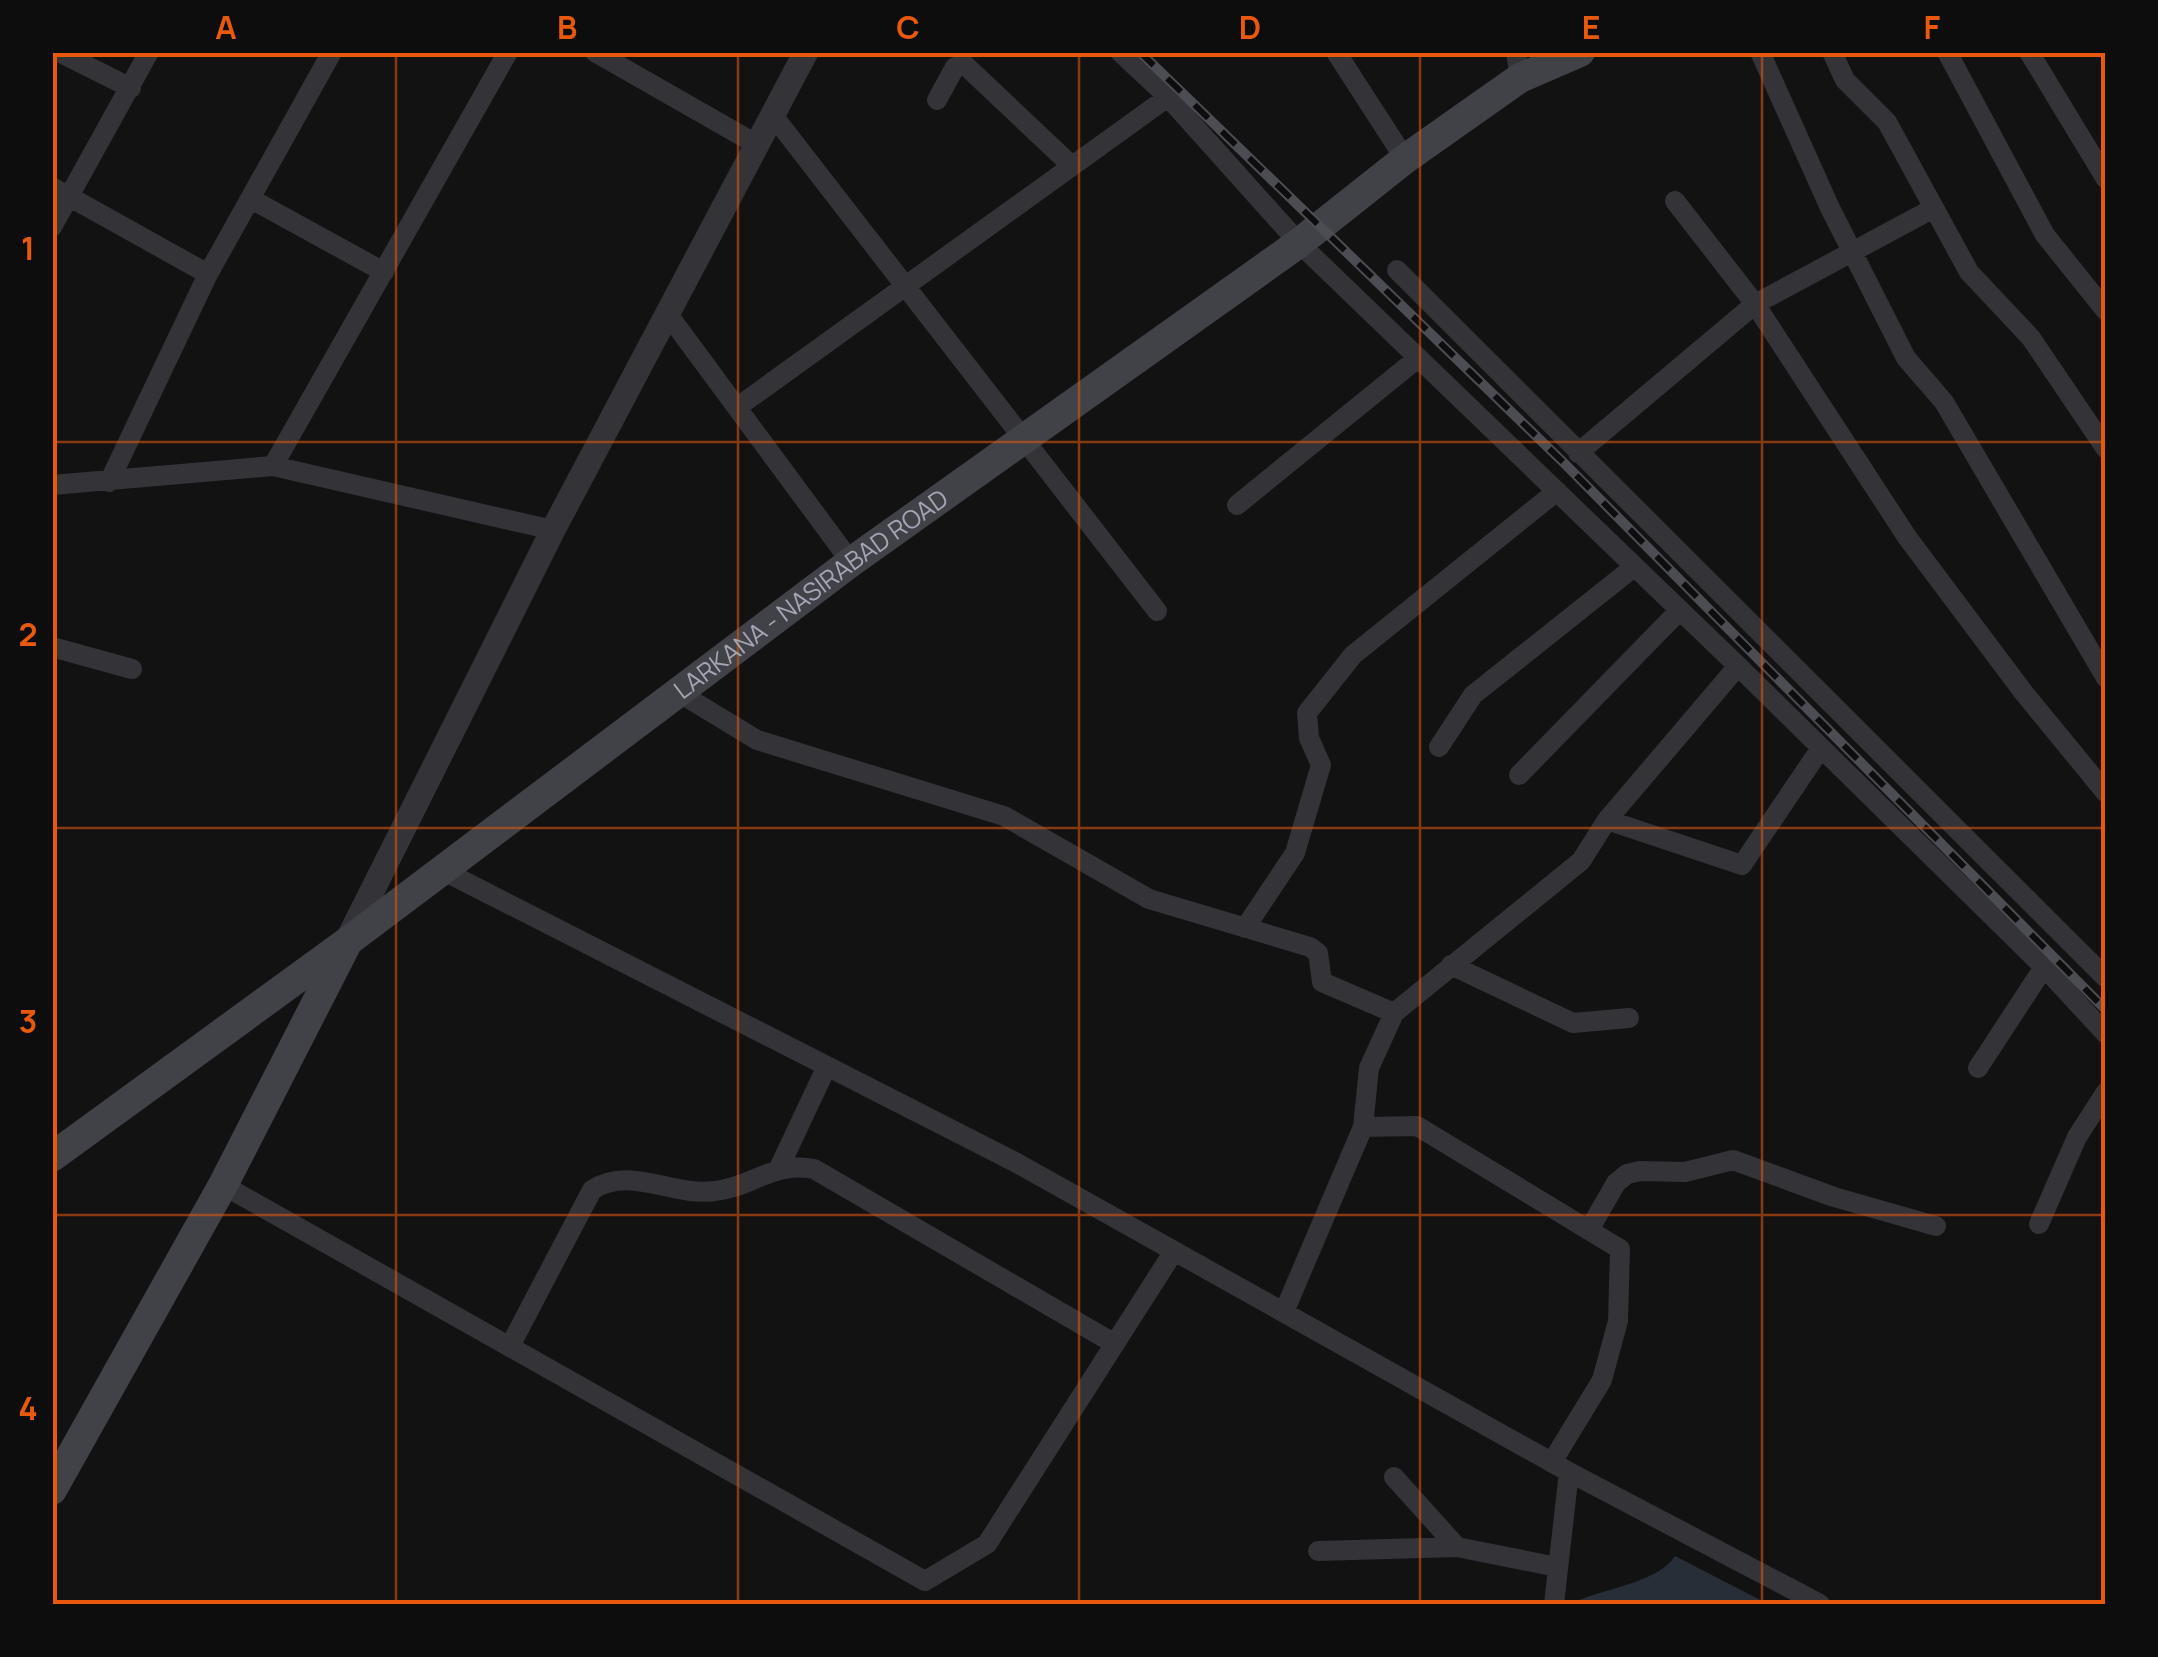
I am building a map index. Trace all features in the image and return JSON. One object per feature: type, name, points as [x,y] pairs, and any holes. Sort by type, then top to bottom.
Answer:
[{"type":"main road","name":"LARKANA - NASIRABAD ROAD","points":[[52,1157],[347,942],[851,562],[1299,242],[1518,65],[1580,52]]},
{"type":"main road","points":[[52,1490],[223,1185],[347,942]]},
{"type":"street","points":[[58,52],[131,88]]},
{"type":"street","points":[[52,227],[60,192],[131,88],[150,52]]},
{"type":"street","points":[[108,482],[208,274],[332,52]]},
{"type":"street","points":[[273,466],[508,52]]},
{"type":"street","points":[[595,52],[756,144]]},
{"type":"street","points":[[347,942],[553,530],[806,52]]},
{"type":"street","points":[[1120,52],[1168,97],[1299,242],[1738,666],[2044,967],[2106,1034]]},
{"type":"street","points":[[1336,52],[1406,159]]},
{"type":"street","points":[[1760,52],[1852,252],[1906,358],[1944,402],[2106,678]]},
{"type":"street","points":[[1832,52],[1846,80],[1888,122],[1969,272],[2030,338],[2106,450]]},
{"type":"street","points":[[1947,52],[2045,235],[2106,311]]},
{"type":"street","points":[[2030,52],[2106,180]]},
{"type":"street","points":[[937,100],[955,67],[966,65],[1072,166]]},
{"type":"street","points":[[739,406],[1168,97]]},
{"type":"street","points":[[772,114],[1158,611]]},
{"type":"street","points":[[60,192],[208,274]]},
{"type":"street","points":[[251,199],[384,272]]},
{"type":"street","points":[[1675,201],[1755,304],[1907,538],[2024,693],[2106,793]]},
{"type":"street","points":[[1578,453],[1755,304],[1934,208]]},
{"type":"street","points":[[1397,270],[2105,975]]},
{"type":"street","points":[[667,313],[851,562]]},
{"type":"street","points":[[1237,505],[1418,358]]},
{"type":"street","points":[[52,486],[273,466],[553,530]]},
{"type":"street","points":[[1245,928],[1295,853],[1321,765],[1309,738],[1306,713],[1353,655],[1557,491]]},
{"type":"street","points":[[1439,748],[1473,696],[1634,567]]},
{"type":"street","points":[[1519,775],[1678,612]]},
{"type":"street","points":[[52,647],[132,669]]},
{"type":"street","points":[[1284,1312],[1363,1128],[1369,1068],[1394,1013],[1581,861],[1607,820],[1738,666]]},
{"type":"street","points":[[678,692],[757,740],[1004,816],[1149,899],[1310,947],[1318,954],[1322,982],[1394,1013]]},
{"type":"street","points":[[1607,820],[1742,865],[1821,748]]},
{"type":"street","points":[[442,870],[1015,1162],[1560,1467],[1820,1604]]},
{"type":"street","points":[[1451,966],[1572,1023],[1629,1018]]},
{"type":"street","points":[[1978,1068],[2044,967]]},
{"type":"street","points":[[779,1168],[827,1066]]},
{"type":"street","points":[[2039,1224],[2078,1137],[2106,1092]]},
{"type":"street","points":[[1363,1128],[1417,1126],[1620,1249],[1618,1321],[1602,1380],[1560,1467],[1554,1604]]},
{"type":"street","points":[[1589,1230],[1616,1183],[1627,1174],[1640,1170],[1685,1172],[1733,1160],[1834,1197],[1936,1226]]},
{"type":"street","points":[[510,1346],[592,1190],[608,1179],[629,1178],[681,1191],[717,1191],[779,1168],[797,1166],[814,1170],[1115,1344]]},
{"type":"street","points":[[223,1185],[925,1581],[986,1544],[1174,1251]]},
{"type":"street","points":[[1394,1476],[1456,1547]]},
{"type":"street","points":[[1318,1551],[1456,1547],[1557,1568]]},
{"type":"shaded area","points":[[1675,1556],[1768,1604],[1571,1604],[1655,1573]]},
{"type":"railway","points":[[1140,52],[1564,463],[2106,1010]]}]
